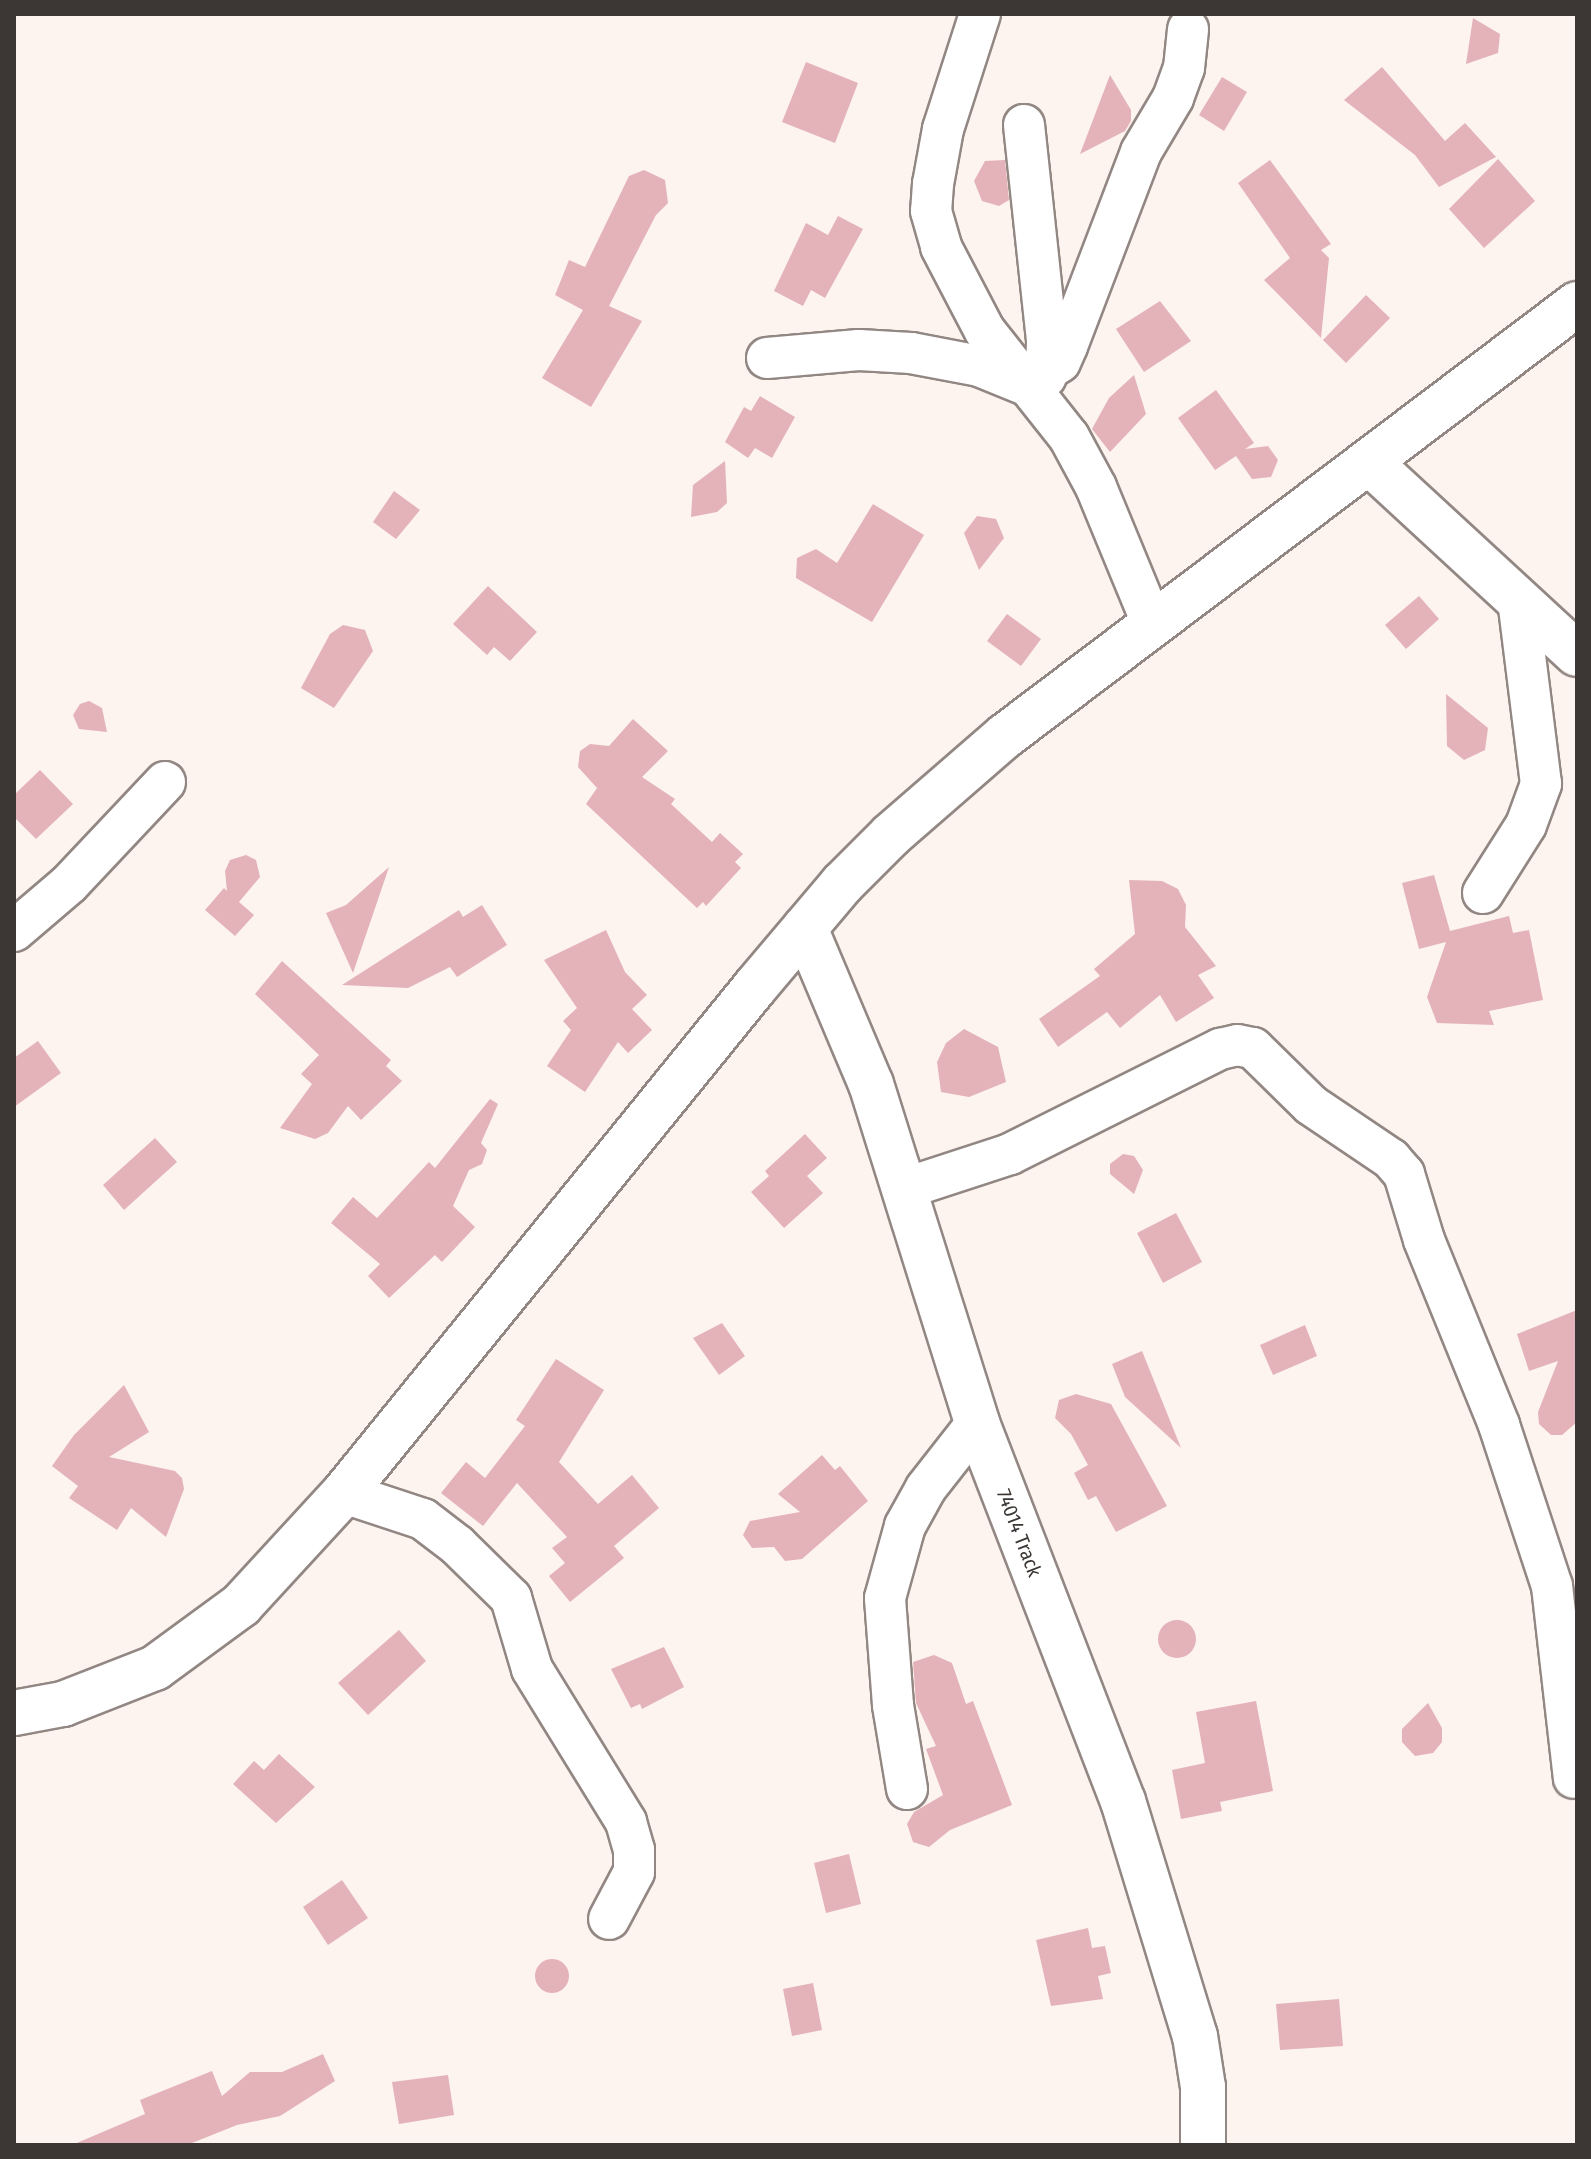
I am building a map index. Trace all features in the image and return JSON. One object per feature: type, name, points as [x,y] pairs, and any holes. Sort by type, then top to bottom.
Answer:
[{"type":"street","points":[[980,14],[943,129],[931,211],[941,247],[985,331],[1039,385],[1069,437],[1096,487],[1153,625]]},
{"type":"street","points":[[1039,385],[1060,362],[1141,152],[1173,98],[1184,68],[1188,29]]},
{"type":"street","points":[[1024,125],[1039,385]]},
{"type":"street","points":[[14,1713],[113,1687],[199,1639],[281,1566],[842,884],[941,789],[1577,304]]},
{"type":"street","points":[[767,358],[859,350],[911,353],[979,366],[1039,385]]},
{"type":"street","points":[[1371,464],[1577,654]]},
{"type":"street","points":[[1483,893],[1526,825],[1541,784],[1518,599]]},
{"type":"street","points":[[14,931],[69,884],[165,782]]},
{"type":"street","name":"74014 Track","points":[[805,928],[871,1084],[977,1423],[1123,1801],[1183,1985],[1203,2087],[1203,2145]]},
{"type":"street","points":[[906,1188],[1023,1149],[1220,1049],[1237,1045],[1253,1048],[1311,1105],[1391,1159],[1404,1174],[1424,1240],[1499,1425],[1552,1586],[1574,1778]]},
{"type":"street","points":[[907,1789],[893,1705],[885,1598],[905,1526],[926,1488],[977,1423]]},
{"type":"street","points":[[344,1493],[423,1519],[457,1545],[511,1598],[532,1669],[626,1822],[634,1850],[634,1872],[609,1919]]},
{"type":"building","points":[[1473,18],[1500,34],[1498,53],[1466,64]]},
{"type":"building","points":[[806,62],[858,83],[835,143],[782,122]]},
{"type":"building","points":[[1382,67],[1445,141],[1465,123],[1496,157],[1439,187],[1415,155],[1344,100]]},
{"type":"building","points":[[1110,75],[1131,110],[1131,121],[1125,131],[1080,154]]},
{"type":"building","points":[[1222,77],[1247,92],[1224,131],[1199,115]]},
{"type":"building","points":[[1498,159],[1535,201],[1484,248],[1449,209]]},
{"type":"building","points":[[1005,160],[1009,200],[999,206],[982,201],[974,181],[985,161]]},
{"type":"building","points":[[1270,160],[1331,244],[1321,250],[1329,258],[1321,338],[1264,280],[1290,258],[1238,183]]},
{"type":"building","points":[[644,170],[665,180],[668,203],[656,215],[609,306],[642,321],[591,407],[542,378],[583,310],[555,295],[569,260],[585,267],[629,176]]},
{"type":"building","points":[[838,216],[863,229],[825,298],[811,290],[803,306],[774,291],[806,223],[828,235]]},
{"type":"building","points":[[1366,295],[1390,318],[1346,363],[1323,340]]},
{"type":"building","points":[[1160,301],[1191,341],[1144,372],[1116,329]]},
{"type":"building","points":[[1134,375],[1146,414],[1110,452],[1092,429],[1109,398]]},
{"type":"building","points":[[1216,390],[1254,443],[1245,449],[1268,446],[1278,460],[1271,477],[1252,479],[1236,456],[1215,470],[1178,418]]},
{"type":"building","points":[[760,396],[795,417],[772,458],[755,448],[748,458],[725,442],[744,407],[751,411]]},
{"type":"building","points":[[725,461],[727,503],[717,512],[691,517],[693,485]]},
{"type":"building","points":[[394,491],[420,510],[396,539],[373,522]]},
{"type":"building","points":[[873,504],[924,535],[872,622],[796,578],[797,558],[816,549],[837,563]]},
{"type":"building","points":[[977,516],[996,519],[1004,538],[979,570],[964,533]]},
{"type":"building","points":[[488,586],[537,632],[510,661],[494,647],[487,655],[453,624]]},
{"type":"building","points":[[1419,596],[1439,619],[1406,649],[1385,625]]},
{"type":"building","points":[[1007,614],[1041,639],[1021,666],[987,641]]},
{"type":"building","points":[[343,625],[365,630],[373,651],[334,708],[301,688],[330,634]]},
{"type":"building","points":[[1446,694],[1488,728],[1485,750],[1464,760],[1447,746]]},
{"type":"building","points":[[89,701],[102,708],[107,732],[79,729],[73,715],[80,704]]},
{"type":"building","points":[[633,719],[668,751],[642,777],[675,799],[671,804],[712,842],[720,833],[743,854],[735,862],[741,868],[706,906],[703,902],[697,908],[586,804],[597,788],[578,767],[580,751],[590,744],[609,746]]},
{"type":"building","points":[[40,770],[73,804],[36,839],[14,817],[14,795]]},
{"type":"building","points":[[246,855],[256,860],[260,877],[239,902],[254,915],[235,936],[205,910],[224,888],[227,891],[225,871],[230,860]]},
{"type":"building","points":[[389,867],[353,973],[326,913],[346,905]]},
{"type":"building","points":[[1434,875],[1450,931],[1509,916],[1513,933],[1529,930],[1543,1000],[1489,1011],[1494,1025],[1437,1023],[1427,997],[1446,942],[1419,949],[1402,883]]},
{"type":"building","points":[[1129,880],[1162,881],[1178,889],[1186,905],[1185,927],[1216,966],[1198,975],[1214,998],[1176,1022],[1160,995],[1120,1028],[1107,1012],[1058,1047],[1039,1019],[1100,976],[1094,969],[1135,934]]},
{"type":"building","points":[[482,905],[507,945],[457,977],[450,967],[408,988],[342,985],[459,910],[463,917]]},
{"type":"building","points":[[606,930],[625,972],[647,995],[632,1009],[652,1030],[628,1053],[618,1042],[585,1092],[547,1066],[571,1030],[563,1021],[577,1008],[544,960]]},
{"type":"building","points":[[282,961],[391,1060],[386,1066],[402,1081],[361,1120],[348,1106],[328,1133],[315,1139],[280,1128],[312,1084],[301,1074],[319,1055],[255,994]]},
{"type":"building","points":[[964,1029],[998,1047],[1006,1082],[969,1097],[941,1092],[937,1062],[946,1043]]},
{"type":"building","points":[[38,1041],[61,1073],[14,1107],[14,1058]]},
{"type":"building","points":[[490,1099],[498,1104],[481,1143],[487,1150],[482,1164],[469,1170],[453,1206],[475,1227],[442,1262],[435,1255],[389,1298],[368,1276],[380,1264],[331,1223],[353,1197],[377,1218],[429,1162],[435,1168]]},
{"type":"building","points":[[805,1134],[827,1158],[807,1176],[823,1193],[784,1228],[751,1192],[769,1176],[765,1171]]},
{"type":"building","points":[[155,1138],[177,1162],[124,1210],[103,1185]]},
{"type":"building","points":[[1123,1154],[1134,1156],[1143,1170],[1134,1194],[1110,1174],[1110,1164]]},
{"type":"building","points":[[1176,1213],[1202,1262],[1163,1283],[1137,1233]]},
{"type":"building","points":[[1577,1310],[1577,1422],[1562,1435],[1551,1435],[1539,1424],[1538,1412],[1558,1361],[1529,1371],[1517,1334]]},
{"type":"building","points":[[722,1323],[745,1356],[719,1375],[693,1338]]},
{"type":"building","points":[[1305,1325],[1317,1356],[1273,1375],[1260,1345]]},
{"type":"building","points":[[1142,1351],[1181,1448],[1125,1397],[1112,1364]]},
{"type":"building","points":[[556,1359],[604,1390],[559,1462],[598,1504],[632,1475],[659,1508],[614,1546],[624,1558],[570,1602],[549,1576],[565,1563],[552,1548],[567,1537],[517,1483],[483,1526],[441,1493],[466,1462],[485,1478],[525,1426],[516,1420]]},
{"type":"building","points":[[124,1385],[149,1432],[109,1457],[175,1471],[182,1478],[184,1489],[166,1537],[131,1508],[117,1530],[69,1498],[78,1486],[52,1466],[74,1435]]},
{"type":"building","points":[[1076,1394],[1111,1404],[1167,1506],[1116,1532],[1096,1496],[1088,1500],[1074,1473],[1088,1465],[1071,1434],[1055,1418],[1059,1400]]},
{"type":"building","points":[[822,1455],[835,1470],[840,1466],[868,1501],[802,1559],[785,1561],[774,1547],[752,1548],[743,1535],[750,1521],[800,1512],[778,1494]]},
{"type":"building","points":[[1177,1620],[1190,1626],[1196,1639],[1190,1652],[1177,1658],[1164,1652],[1158,1639],[1164,1626]]},
{"type":"building","points":[[399,1630],[426,1661],[368,1715],[338,1683]]},
{"type":"building","points":[[664,1647],[684,1687],[642,1709],[640,1704],[631,1708],[611,1669]]},
{"type":"building","points":[[934,1655],[952,1663],[966,1704],[973,1701],[1012,1805],[950,1830],[929,1847],[913,1842],[907,1824],[914,1812],[943,1795],[926,1749],[936,1746],[916,1703],[913,1662]]},
{"type":"building","points":[[1256,1701],[1273,1791],[1220,1802],[1222,1811],[1181,1819],[1172,1770],[1205,1763],[1196,1712]]},
{"type":"building","points":[[1428,1703],[1442,1728],[1442,1742],[1433,1753],[1415,1756],[1402,1742],[1402,1729]]},
{"type":"building","points":[[279,1754],[315,1787],[276,1823],[233,1784],[254,1761],[264,1770]]},
{"type":"building","points":[[849,1854],[861,1904],[826,1913],[814,1863]]},
{"type":"building","points":[[342,1880],[368,1918],[328,1945],[303,1907]]},
{"type":"building","points":[[1088,1928],[1092,1948],[1105,1946],[1111,1973],[1098,1976],[1103,1999],[1051,2006],[1036,1940]]},
{"type":"building","points":[[552,1959],[564,1964],[569,1976],[564,1988],[552,1993],[540,1988],[535,1976],[540,1964]]},
{"type":"building","points":[[813,1983],[822,2030],[792,2036],[783,1989]]},
{"type":"building","points":[[1339,1999],[1343,2046],[1280,2050],[1276,2004]]},
{"type":"building","points":[[323,2054],[335,2081],[280,2116],[237,2125],[187,2145],[72,2145],[145,2114],[140,2100],[212,2071],[222,2096],[250,2072],[282,2072]]},
{"type":"building","points":[[448,2075],[454,2115],[399,2124],[392,2082]]}]
